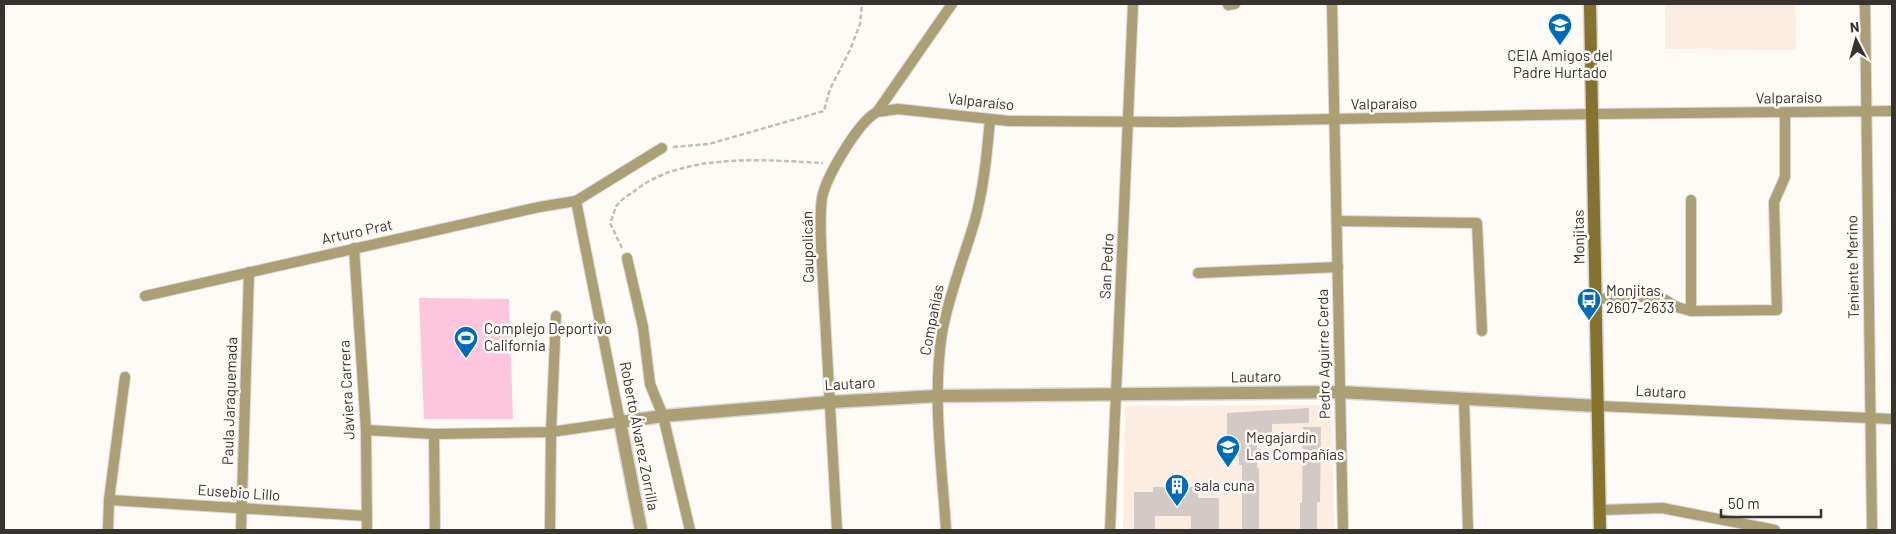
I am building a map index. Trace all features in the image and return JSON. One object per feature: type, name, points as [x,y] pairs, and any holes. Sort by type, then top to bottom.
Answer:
[{"type":"main road","name":"Monjitas","points":[[1590,4],[1600,530]]},
{"type":"street","name":"Caupolicán","points":[[837,530],[820,227],[822,197],[837,164],[863,123],[877,112],[952,4]]},
{"type":"street","name":"San Pedro","points":[[1110,530],[1133,4]]},
{"type":"street","name":"Pedro Aguirre Cerda","points":[[1332,4],[1336,120],[1339,392],[1343,530]]},
{"type":"street","name":"Teniente Merino","points":[[1865,4],[1872,530]]},
{"type":"street","name":"Valparaíso","points":[[877,112],[898,109],[990,119],[1128,122],[1892,111]]},
{"type":"street","points":[[1596,298],[1659,296],[1677,308],[1691,311],[1777,310],[1774,202],[1785,177],[1785,113]]},
{"type":"street","name":"Compañías","points":[[946,530],[937,396],[942,333],[954,283],[979,204],[984,178],[990,119]]},
{"type":"street","points":[[576,202],[662,148]]},
{"type":"street","points":[[1691,200],[1691,311]]},
{"type":"street","name":"Arturo Prat","points":[[145,296],[538,207],[576,202]]},
{"type":"street","name":"Roberto Álvarez Zorrilla","points":[[576,202],[641,530]]},
{"type":"street","points":[[1337,221],[1477,223],[1482,331]]},
{"type":"street","name":"Javiera Carrera","points":[[354,248],[366,430],[367,530]]},
{"type":"street","points":[[628,258],[644,326],[650,384],[663,416],[690,530]]},
{"type":"street","name":"Pedro Aguirre Cerda","points":[[1198,273],[1338,267]]},
{"type":"street","name":"Paula Jaraquemada","points":[[241,530],[249,272]]},
{"type":"street","points":[[550,530],[551,432],[556,316]]},
{"type":"street","points":[[108,530],[109,500],[126,377]]},
{"type":"street","name":"Lautaro","points":[[620,422],[663,416],[830,402],[937,396],[1339,392],[1892,419]]},
{"type":"street","points":[[1464,399],[1468,530]]},
{"type":"street","points":[[366,430],[434,434],[551,432],[620,422]]},
{"type":"street","points":[[434,434],[435,530]]},
{"type":"street","name":"Eusebio Lillo","points":[[109,500],[367,516]]},
{"type":"street","points":[[1600,510],[1662,508],[1775,530]]},
{"type":"path","points":[[662,148],[709,144],[824,111],[830,88],[850,50],[860,24],[862,4]]},
{"type":"path","points":[[628,258],[610,223],[618,204],[645,182],[672,170],[715,163],[761,160],[837,164]]},
{"type":"shaded area","points":[[1665,4],[1795,4],[1796,50],[1665,49]]},
{"type":"shaded area","name":"Complejo Deportivo California","points":[[419,298],[509,299],[513,419],[424,419]]},
{"type":"shaded area","name":"Megajardín Las Compañías","points":[[1332,405],[1334,530],[1123,530],[1125,406]]},
{"type":"building","points":[[1309,408],[1309,423],[1272,424],[1272,433],[1257,433],[1259,530],[1242,530],[1242,465],[1239,465],[1239,456],[1227,456],[1227,413]]},
{"type":"building","points":[[1303,427],[1321,427],[1320,502],[1317,502],[1317,530],[1300,530]]},
{"type":"building","name":"sala cuna","points":[[1153,487],[1198,487],[1198,498],[1219,498],[1219,530],[1191,530],[1191,516],[1155,516],[1155,530],[1134,530],[1134,492],[1153,492]]},
{"type":"place","name":"CEIA Amigos del Padre Hurtado","points":[[1560,46]]},
{"type":"place","name":"Monjitas, 2607-2633","points":[[1589,321]]},
{"type":"place","name":"Complejo Deportivo California","points":[[466,359]]},
{"type":"place","name":"Megajardín Las Compañías","points":[[1228,468]]},
{"type":"place","name":"sala cuna","points":[[1177,507]]}]
